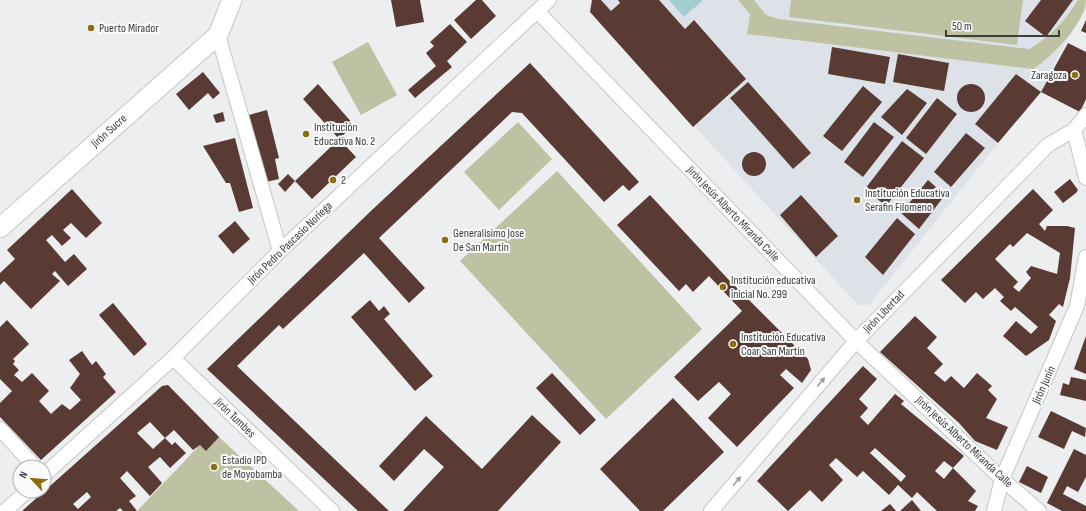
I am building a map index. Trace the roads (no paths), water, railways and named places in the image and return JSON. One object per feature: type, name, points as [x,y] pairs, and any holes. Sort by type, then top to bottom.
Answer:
[{"type":"street","points":[[232,0],[218,35],[280,251]]},
{"type":"street","name":"Jirón Pedro Pascasio Noriega","points":[[52,468],[173,358],[280,251],[549,0]]},
{"type":"street","name":"Jirón Jesús Alberto Miranda Calle","points":[[537,11],[856,341],[1002,479],[1039,511]]},
{"type":"street","name":"Jirón Sucre","points":[[0,228],[218,35]]},
{"type":"street","points":[[1086,115],[1074,130],[1086,178]]},
{"type":"street","name":"Jirón Libertad","points":[[711,511],[856,341],[1048,145],[1074,130]]},
{"type":"street","name":"Jirón Junín","points":[[994,511],[1002,479],[1078,306],[1086,258]]},
{"type":"street","name":"Jirón Tumbes","points":[[173,358],[332,511]]},
{"type":"street","points":[[0,429],[28,459]]},
{"type":"street","points":[[5,511],[18,499]]},
{"type":"water","points":[[669,0],[703,0],[684,17]]},
{"type":"place","name":"Puerto Mirador","points":[[91,28]]},
{"type":"place","name":"Zaragoza","points":[[1075,75]]},
{"type":"place","name":"Institución Educativa No. 2","points":[[306,134]]},
{"type":"place","name":"2","points":[[333,180]]},
{"type":"place","name":"Institución Educativa Serafin Filomeno","points":[[857,200]]},
{"type":"place","name":"Generalisimo Jose De San Martin","points":[[445,240]]},
{"type":"place","name":"Institución educativa inicial No. 299","points":[[723,287]]},
{"type":"place","name":"Institución Educativa Coar San Martin","points":[[733,344]]},
{"type":"place","name":"Estadio IPD de Moyobamba","points":[[214,467]]}]
